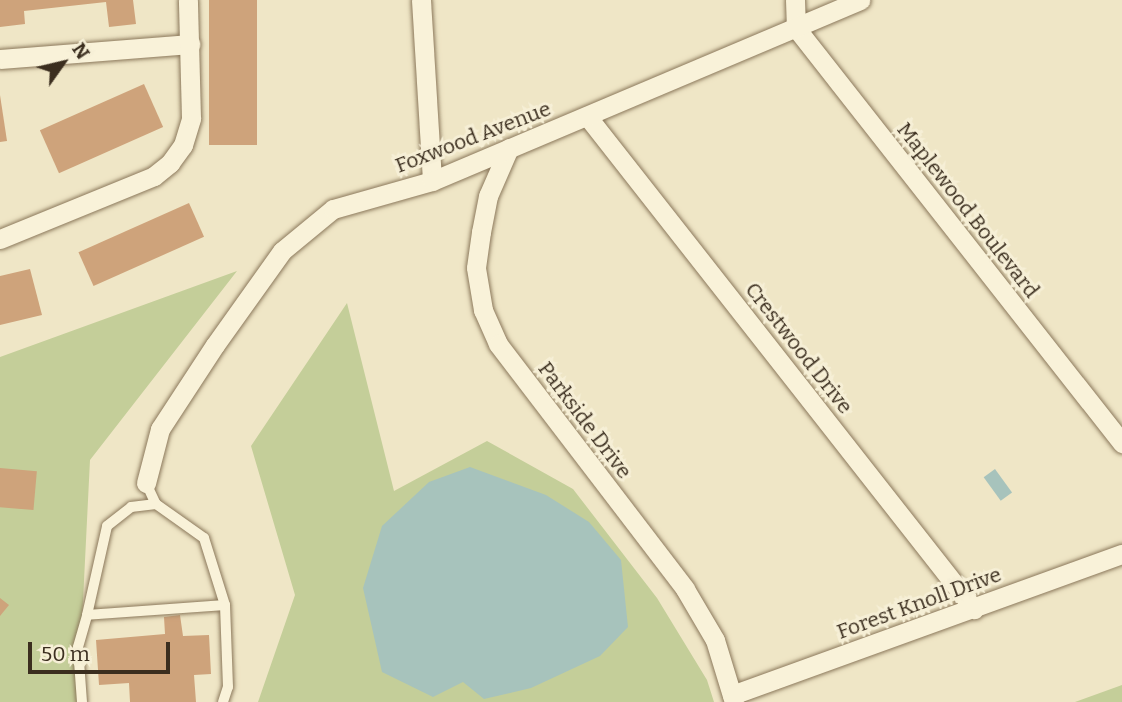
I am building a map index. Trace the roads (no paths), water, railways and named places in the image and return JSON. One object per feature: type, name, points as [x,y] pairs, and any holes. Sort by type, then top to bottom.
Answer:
[{"type":"street","points":[[0,239],[154,176],[170,163],[183,145],[191,118],[188,0]]},
{"type":"street","points":[[421,0],[432,181]]},
{"type":"street","points":[[795,0],[796,27]]},
{"type":"street","name":"Foxwood Avenue","points":[[146,483],[160,429],[282,251],[333,209],[432,181],[860,0]]},
{"type":"street","name":"Maplewood Boulevard","points":[[796,27],[1122,443]]},
{"type":"street","points":[[0,59],[190,44]]},
{"type":"street","name":"Crestwood Drive","points":[[587,116],[974,609]]},
{"type":"street","name":"Parkside Drive","points":[[509,148],[488,195],[481,232],[477,268],[483,310],[498,344],[685,589],[715,640],[733,699]]},
{"type":"street","name":"Forest Knoll Drive","points":[[733,699],[1122,554]]},
{"type":"lane","points":[[146,483],[156,504],[204,538],[225,605],[228,687],[223,702]]},
{"type":"lane","points":[[82,702],[78,647],[88,615],[107,526],[131,508],[156,504]]},
{"type":"lane","points":[[88,615],[225,605]]},
{"type":"water","points":[[470,467],[546,495],[589,522],[621,560],[628,627],[600,656],[531,688],[484,699],[463,682],[433,697],[382,672],[363,588],[382,526],[429,482]]},
{"type":"water","points":[[995,469],[1012,492],[1001,501],[984,477]]}]
